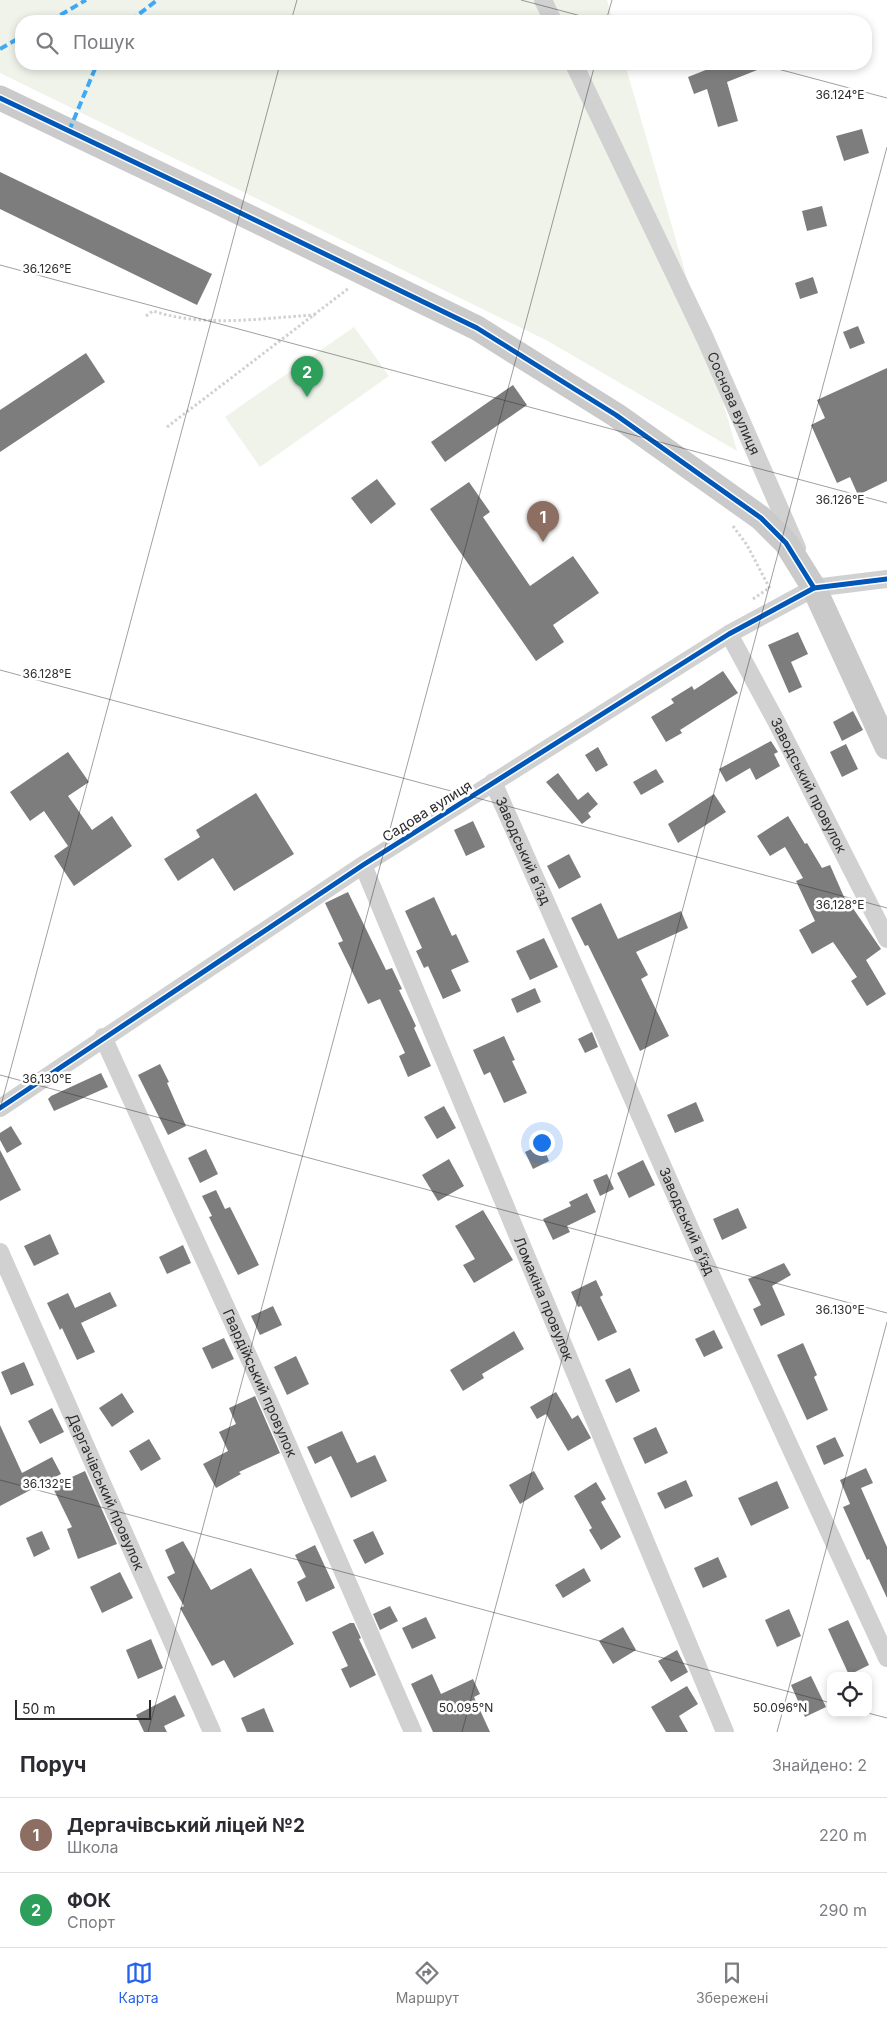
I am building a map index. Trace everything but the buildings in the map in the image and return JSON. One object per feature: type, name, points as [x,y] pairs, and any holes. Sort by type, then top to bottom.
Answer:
[{"type":"street","points":[[543,0],[550,15]]},
{"type":"street","name":"Соснова вулиця","points":[[577,70],[705,338],[814,588],[887,747]]},
{"type":"street","points":[[0,98],[477,328],[616,415],[761,518],[786,543],[814,588]]},
{"type":"street","name":"Садова вулиця","points":[[0,1108],[363,865],[729,634],[814,588],[887,579]]},
{"type":"street","name":"Заводський провулок","points":[[729,634],[776,721],[887,939]]},
{"type":"street","name":"Заводський в’їзд","points":[[493,782],[700,1251],[887,1658]]},
{"type":"street","name":"Ломакіна провулок","points":[[363,865],[726,1732]]},
{"type":"street","name":"Гвардійський провулок","points":[[104,1037],[270,1404],[412,1732]]},
{"type":"street","name":"Дергачівський провулок","points":[[0,1252],[212,1732]]},
{"type":"path","points":[[166,427],[316,315],[351,286]]},
{"type":"path","points":[[146,316],[153,311],[170,317],[200,321],[316,315]]},
{"type":"path","points":[[730,522],[747,545],[779,606]]},
{"type":"shaded area","points":[[0,0],[607,0],[611,15],[15,15],[15,70],[627,70],[737,451],[546,340],[0,73]]},
{"type":"shaded area","points":[[354,327],[389,376],[260,467],[225,417]]},
{"type":"marked path","points":[[60,15],[86,0]]},
{"type":"marked path","points":[[138,15],[155,0]]},
{"type":"marked path","points":[[0,49],[15,40]]},
{"type":"marked path","points":[[69,131],[94,70]]},
{"type":"cycle path","points":[[0,98],[477,328],[616,415],[761,518],[786,543],[814,588]]},
{"type":"cycle path","points":[[0,1108],[363,865],[729,634],[814,588],[887,579]]},
{"type":"place","name":"ФОК","points":[[307,397]]},
{"type":"place","name":"Дергачівський ліцей №2","points":[[543,542]]}]
